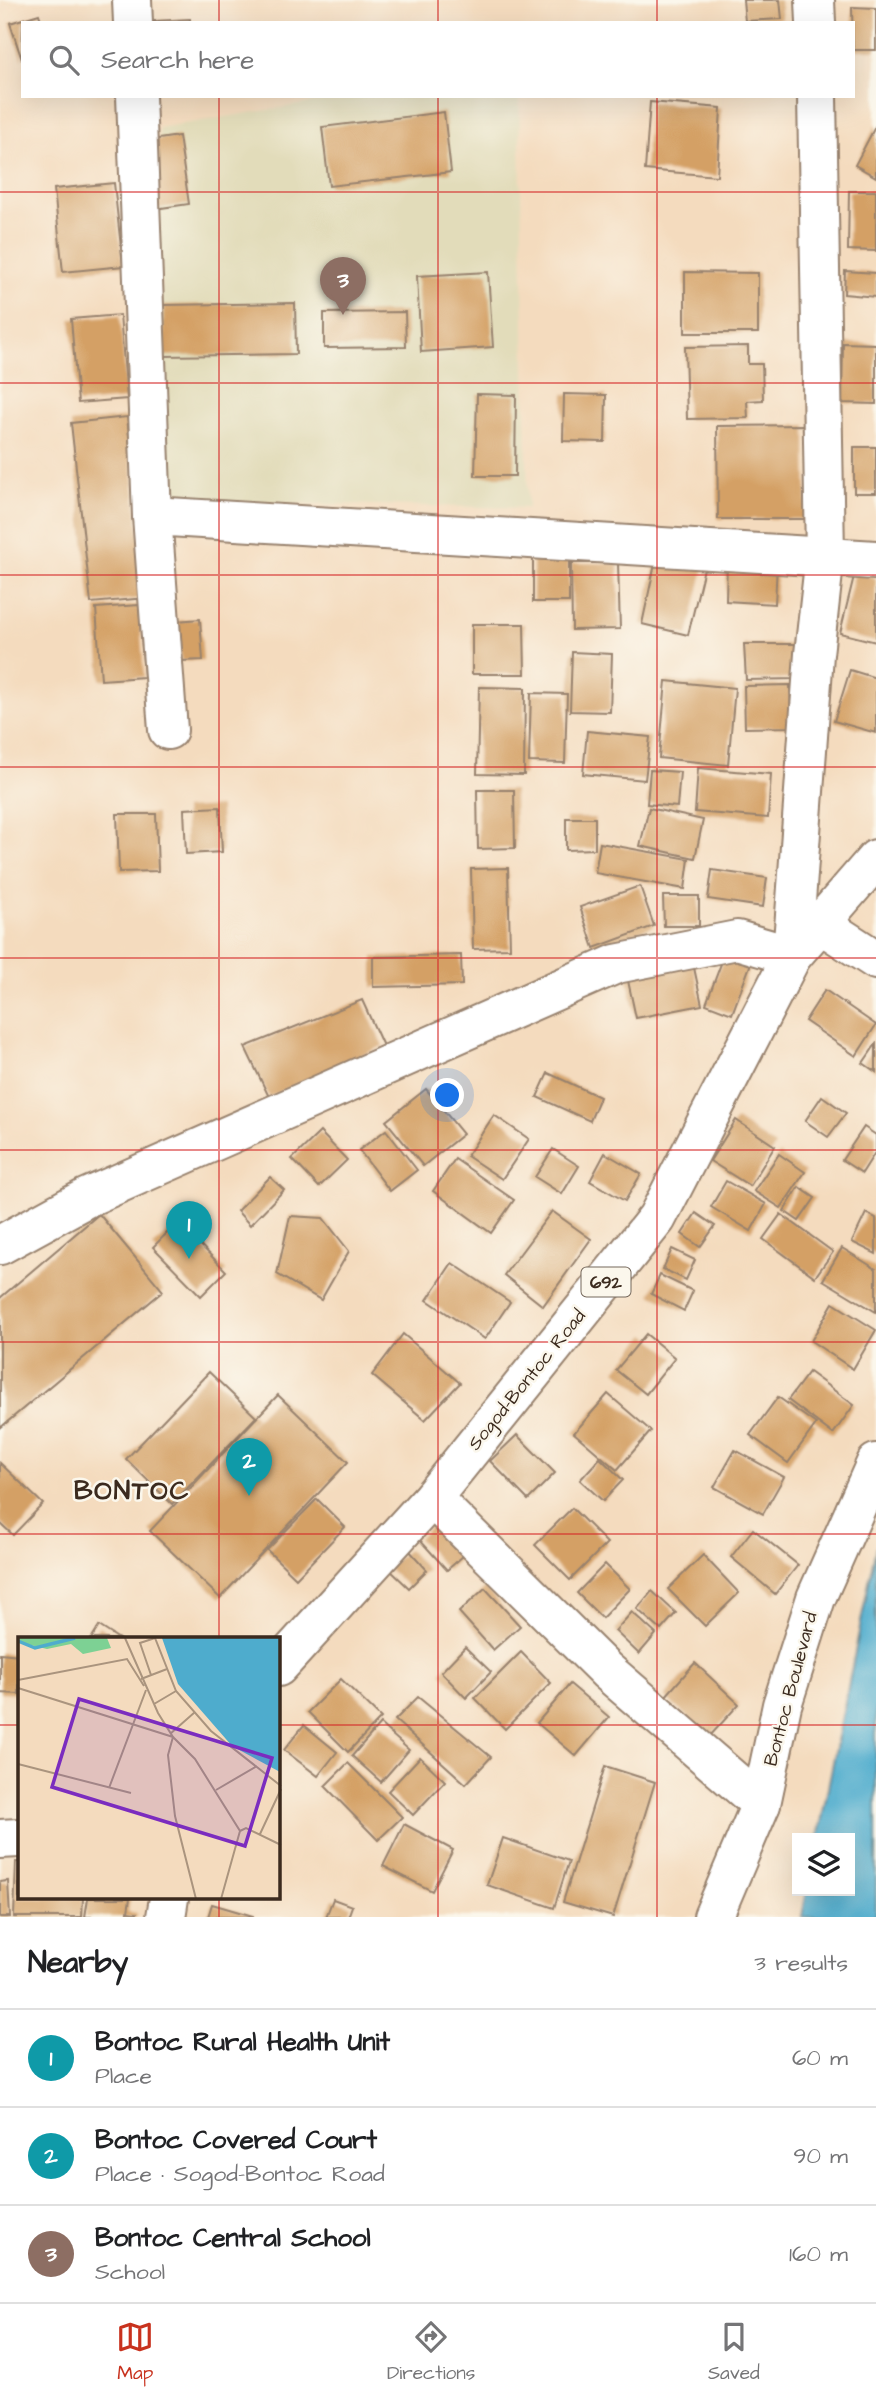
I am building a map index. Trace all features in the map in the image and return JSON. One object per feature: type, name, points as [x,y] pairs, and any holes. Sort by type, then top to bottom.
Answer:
[{"type":"street","points":[[132,0],[133,21]]},
{"type":"street","points":[[815,0],[816,21]]},
{"type":"street","points":[[136,98],[152,516],[168,730]]},
{"type":"street","points":[[0,1245],[86,1198],[616,964],[737,940],[792,956],[814,654],[825,555],[817,98]]},
{"type":"street","points":[[152,516],[876,559]]},
{"type":"street","name":"Sogod-Bontoc Road","points":[[280,1665],[432,1498],[657,1218],[792,956],[876,859]]},
{"type":"street","points":[[819,923],[876,960]]},
{"type":"street","name":"Bontoc Boulevard","points":[[713,1917],[761,1804],[782,1705],[816,1598],[876,1463]]},
{"type":"street","points":[[432,1498],[607,1671],[761,1804]]},
{"type":"street","points":[[0,1839],[18,1838]]},
{"type":"street","points":[[166,1917],[169,1899]]},
{"type":"shaded area","points":[[341,98],[519,98],[528,508],[165,501],[159,128]]},
{"type":"water","points":[[876,1547],[876,1917],[802,1917],[806,1896],[855,1896],[855,1833],[819,1833]]},
{"type":"building","points":[[743,0],[780,0],[782,19],[745,21]]},
{"type":"building","points":[[852,7],[876,8],[876,50],[855,50],[855,21],[852,21]]},
{"type":"building","points":[[39,14],[41,21],[21,21],[21,57],[10,23]]},
{"type":"building","points":[[190,19],[190,21],[155,21]]},
{"type":"building","points":[[650,102],[721,108],[717,176],[645,170]]},
{"type":"building","points":[[444,112],[451,172],[329,186],[322,127]]},
{"type":"building","points":[[876,125],[876,177],[855,165]]},
{"type":"building","points":[[179,136],[189,204],[154,209],[145,141]]},
{"type":"building","points":[[114,183],[123,266],[63,272],[54,189]]},
{"type":"building","points":[[849,191],[876,191],[876,251],[848,250]]},
{"type":"building","points":[[845,271],[876,273],[876,297],[844,294]]},
{"type":"building","points":[[488,272],[493,347],[421,352],[417,276]]},
{"type":"building","points":[[685,272],[758,273],[758,333],[685,333]]},
{"type":"building","points":[[295,303],[296,354],[164,356],[163,305]]},
{"type":"building","points":[[405,312],[406,347],[324,348],[324,313]]},
{"type":"building","points":[[120,315],[127,399],[78,403],[71,319]]},
{"type":"building","points":[[843,343],[876,344],[876,404],[842,403]]},
{"type":"building","points":[[748,346],[748,364],[762,364],[763,400],[747,401],[748,418],[687,419],[685,347]]},
{"type":"building","points":[[477,394],[516,395],[515,476],[475,476]]},
{"type":"building","points":[[564,394],[606,395],[605,442],[563,441]]},
{"type":"building","points":[[127,417],[146,598],[91,603],[71,423]]},
{"type":"building","points":[[806,425],[807,519],[718,519],[717,426]]},
{"type":"building","points":[[854,447],[876,447],[876,493],[854,493]]},
{"type":"building","points":[[658,550],[706,560],[688,635],[642,624]]},
{"type":"building","points":[[533,555],[569,555],[569,602],[533,602]]},
{"type":"building","points":[[727,560],[777,563],[775,604],[726,601]]},
{"type":"building","points":[[571,563],[618,563],[620,629],[572,630]]},
{"type":"building","points":[[855,572],[876,578],[876,642],[840,633]]},
{"type":"building","points":[[139,605],[144,677],[101,680],[96,608]]},
{"type":"building","points":[[200,619],[203,660],[181,661],[177,621]]},
{"type":"building","points":[[472,624],[524,624],[525,674],[472,674]]},
{"type":"building","points":[[744,644],[796,644],[797,679],[746,680]]},
{"type":"building","points":[[572,652],[612,654],[610,712],[570,711]]},
{"type":"building","points":[[850,670],[876,678],[876,733],[834,721]]},
{"type":"building","points":[[666,681],[735,688],[728,765],[659,758]]},
{"type":"building","points":[[790,685],[791,727],[745,728],[744,686]]},
{"type":"building","points":[[479,687],[525,688],[524,775],[477,774]]},
{"type":"building","points":[[531,693],[567,694],[565,763],[529,762]]},
{"type":"building","points":[[587,731],[650,737],[645,780],[583,774]]},
{"type":"building","points":[[698,768],[771,774],[768,818],[695,812]]},
{"type":"building","points":[[650,770],[680,772],[677,807],[647,804]]},
{"type":"building","points":[[477,790],[514,790],[515,848],[478,849]]},
{"type":"building","points":[[220,807],[222,852],[186,854],[184,809]]},
{"type":"building","points":[[649,808],[703,820],[695,858],[640,846]]},
{"type":"building","points":[[117,814],[156,814],[158,871],[119,872]]},
{"type":"building","points":[[566,818],[595,818],[595,849],[566,850]]},
{"type":"building","points":[[600,843],[689,859],[685,889],[595,873]]},
{"type":"building","points":[[508,868],[510,948],[473,949],[471,869]]},
{"type":"building","points":[[712,870],[767,878],[763,907],[708,899]]},
{"type":"building","points":[[640,886],[654,926],[594,948],[580,907]]},
{"type":"building","points":[[663,896],[699,896],[699,926],[664,926]]},
{"type":"building","points":[[725,953],[751,963],[732,1014],[706,1004]]},
{"type":"building","points":[[461,955],[462,985],[373,987],[373,957]]},
{"type":"building","points":[[693,963],[702,1005],[636,1018],[627,976]]},
{"type":"building","points":[[825,990],[876,1025],[856,1056],[805,1021]]},
{"type":"building","points":[[362,1000],[383,1046],[269,1097],[245,1047]]},
{"type":"building","points":[[876,1044],[876,1072],[863,1063]]},
{"type":"building","points":[[548,1073],[600,1097],[590,1121],[537,1097]]},
{"type":"building","points":[[426,1089],[463,1134],[423,1166],[386,1121]]},
{"type":"building","points":[[822,1096],[846,1113],[828,1137],[805,1121]]},
{"type":"building","points":[[494,1115],[529,1139],[502,1179],[467,1156]]},
{"type":"building","points":[[736,1120],[775,1146],[750,1186],[710,1161]]},
{"type":"building","points":[[864,1127],[876,1135],[876,1151],[862,1173],[842,1160]]},
{"type":"building","points":[[386,1130],[417,1170],[390,1191],[359,1150]]},
{"type":"building","points":[[320,1132],[347,1160],[319,1187],[292,1159]]},
{"type":"building","points":[[553,1149],[579,1166],[562,1194],[535,1177]]},
{"type":"building","points":[[605,1153],[641,1174],[625,1201],[590,1181]]},
{"type":"building","points":[[779,1154],[805,1172],[781,1208],[754,1191]]},
{"type":"building","points":[[455,1159],[514,1200],[491,1233],[433,1191]]},
{"type":"building","points":[[270,1177],[284,1190],[250,1225],[237,1211]]},
{"type":"building","points":[[726,1181],[766,1204],[751,1231],[711,1207]]},
{"type":"building","points":[[799,1187],[815,1198],[799,1221],[784,1211]]},
{"type":"building","points":[[552,1211],[591,1239],[543,1306],[504,1275]]},
{"type":"building","points":[[696,1213],[715,1226],[700,1247],[682,1234]]},
{"type":"building","points":[[866,1213],[876,1218],[876,1254],[852,1242]]},
{"type":"building","points":[[99,1214],[163,1291],[0,1428],[0,1298]]},
{"type":"building","points":[[781,1214],[833,1252],[815,1277],[763,1239]]},
{"type":"building","points":[[290,1216],[323,1218],[349,1251],[321,1300],[277,1274]]},
{"type":"building","points":[[178,1222],[226,1271],[201,1296],[153,1247]]},
{"type":"building","points":[[842,1248],[876,1269],[876,1312],[823,1280]]},
{"type":"building","points":[[672,1249],[695,1260],[686,1280],[663,1269]]},
{"type":"building","points":[[452,1263],[510,1302],[485,1339],[427,1300]]},
{"type":"building","points":[[660,1275],[693,1291],[684,1311],[651,1294]]},
{"type":"building","points":[[833,1303],[876,1330],[853,1369],[811,1341]]},
{"type":"building","points":[[403,1334],[460,1383],[425,1420],[372,1375]]},
{"type":"building","points":[[646,1334],[675,1358],[646,1394],[616,1370]]},
{"type":"building","points":[[209,1372],[256,1417],[172,1504],[126,1459]]},
{"type":"building","points":[[809,1372],[854,1405],[833,1434],[788,1400]]},
{"type":"building","points":[[608,1394],[651,1431],[617,1470],[574,1433]]},
{"type":"building","points":[[278,1395],[348,1462],[220,1598],[150,1531]]},
{"type":"building","points":[[778,1397],[816,1424],[788,1463],[750,1435]]},
{"type":"building","points":[[517,1435],[555,1473],[528,1500],[490,1461]]},
{"type":"building","points":[[735,1450],[784,1477],[763,1514],[714,1487]]},
{"type":"building","points":[[600,1458],[623,1480],[603,1501],[580,1480]]},
{"type":"building","points":[[0,1463],[43,1504],[13,1535],[0,1523]]},
{"type":"building","points":[[317,1499],[345,1527],[296,1578],[267,1550]]},
{"type":"building","points":[[572,1508],[607,1543],[570,1580],[535,1545]]},
{"type":"building","points":[[434,1523],[463,1556],[447,1570],[418,1538]]},
{"type":"building","points":[[753,1529],[798,1565],[775,1594],[731,1557]]},
{"type":"building","points":[[408,1549],[427,1570],[409,1588],[388,1568]]},
{"type":"building","points":[[703,1555],[739,1593],[705,1626],[668,1589]]},
{"type":"building","points":[[605,1564],[630,1589],[602,1618],[577,1593]]},
{"type":"building","points":[[485,1588],[520,1626],[493,1650],[459,1612]]},
{"type":"building","points":[[652,1591],[676,1613],[661,1630],[637,1609]]},
{"type":"building","points":[[632,1612],[656,1634],[639,1654],[615,1631]]},
{"type":"building","points":[[99,1626],[116,1637],[92,1637]]},
{"type":"building","points":[[465,1647],[491,1672],[466,1698],[441,1672]]},
{"type":"building","points":[[521,1652],[551,1683],[505,1729],[475,1698]]},
{"type":"building","points":[[0,1653],[18,1655],[18,1694],[0,1693]]},
{"type":"building","points":[[695,1663],[739,1704],[709,1737],[665,1697]]},
{"type":"building","points":[[341,1679],[381,1718],[348,1752],[308,1712]]},
{"type":"building","points":[[570,1684],[609,1717],[576,1756],[537,1723]]},
{"type":"building","points":[[418,1697],[491,1757],[466,1784],[395,1720]]},
{"type":"building","points":[[380,1724],[409,1750],[381,1782],[352,1756]]},
{"type":"building","points":[[304,1725],[337,1752],[318,1776],[284,1750]]},
{"type":"building","points":[[420,1757],[445,1781],[413,1815],[388,1791]]},
{"type":"building","points":[[348,1763],[402,1817],[378,1840],[325,1786]]},
{"type":"building","points":[[605,1766],[655,1782],[613,1917],[563,1902]]},
{"type":"building","points":[[404,1824],[453,1850],[432,1891],[383,1866]]},
{"type":"building","points":[[503,1838],[569,1861],[554,1908],[487,1885]]},
{"type":"building","points":[[16,1862],[18,1899],[83,1899],[82,1917],[14,1917]]},
{"type":"building","points":[[8,1881],[10,1917],[0,1917],[0,1882]]},
{"type":"building","points":[[88,1899],[130,1899],[128,1912],[137,1913],[136,1917],[85,1917]]},
{"type":"building","points":[[333,1899],[352,1906],[348,1917],[326,1917]]},
{"type":"building","points":[[212,1904],[253,1916],[253,1917],[208,1917]]},
{"type":"place","name":"Bontoc Central School","points":[[343,315]]},
{"type":"place","name":"Bontoc Rural Health Unit","points":[[189,1259]]},
{"type":"place","name":"Bontoc Covered Court","points":[[249,1496]]},
{"type":"district","name":"BONTOC","points":[[132,1491]]}]
